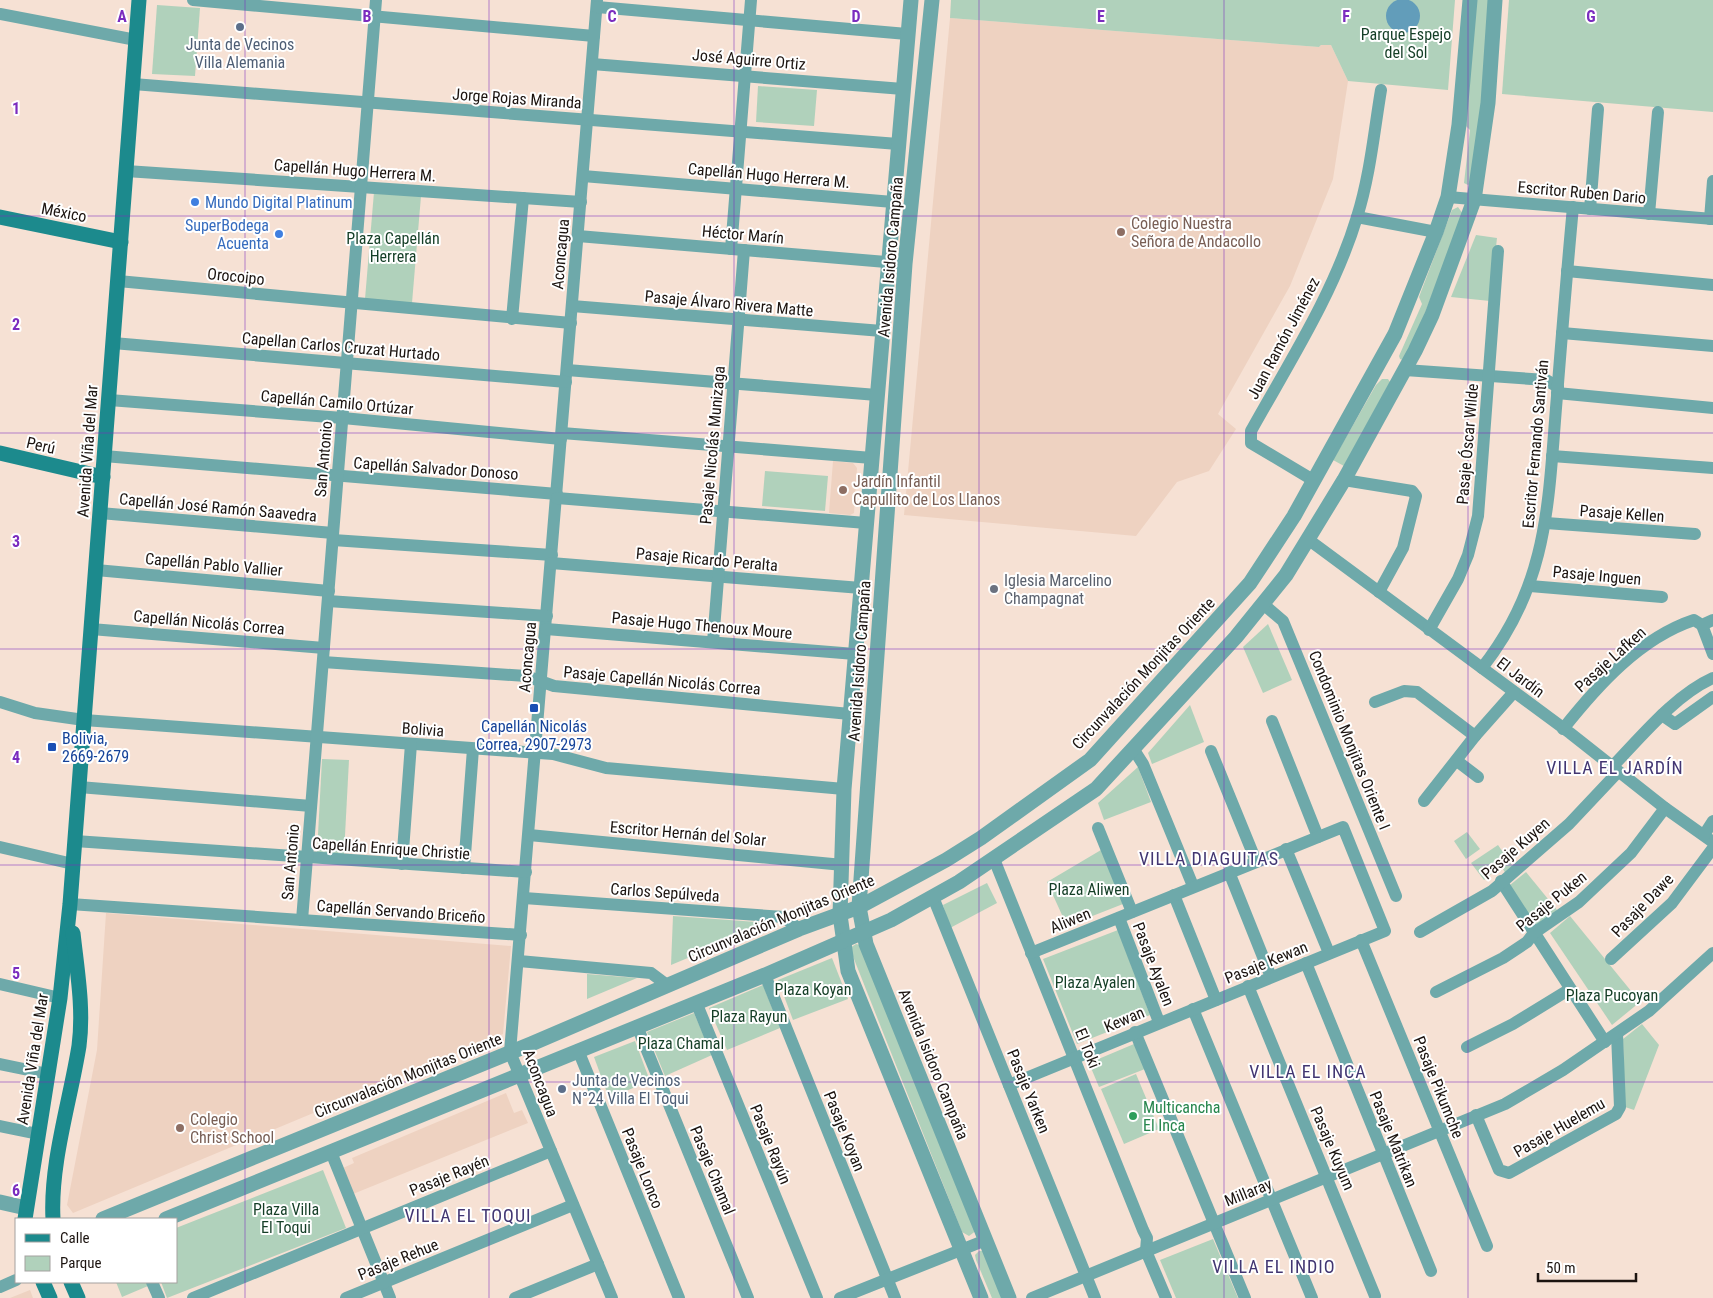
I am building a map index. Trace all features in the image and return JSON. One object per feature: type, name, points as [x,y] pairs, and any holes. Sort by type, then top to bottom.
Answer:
[{"type":"main road","name":"Avenida Viña del Mar","points":[[26,1214],[60,998],[70,904],[139,0]]},
{"type":"main road","name":"México","points":[[0,217],[121,242]]},
{"type":"main road","name":"Perú","points":[[0,453],[103,477]]},
{"type":"main road","name":"Avenida Viña del Mar","points":[[53,1218],[54,1181],[79,1045],[81,1004],[70,904]]},
{"type":"main road","points":[[60,998],[61,994],[68,988],[76,990],[79,994]]},
{"type":"main road","points":[[43,1283],[50,1298]]},
{"type":"main road","points":[[71,1283],[78,1298]]},
{"type":"street","points":[[193,0],[594,36]]},
{"type":"street","name":"San Antonio","points":[[302,920],[376,0]]},
{"type":"street","name":"Pasaje Nicolás Munizaga","points":[[713,642],[738,320],[736,189],[751,0]]},
{"type":"street","name":"Avenida Isidoro Campaña","points":[[911,0],[844,789],[840,915],[842,941],[848,971],[981,1298]]},
{"type":"street","name":"Avenida Isidoro Campaña","points":[[932,0],[905,264],[859,907],[862,932],[1009,1298]]},
{"type":"street","name":"Circunvalación Monjitas Oriente","points":[[108,1218],[125,1215],[799,929],[859,907],[946,860],[981,838],[1090,760],[1250,583],[1294,516],[1395,334],[1448,197],[1459,125],[1470,0]]},
{"type":"street","points":[[168,1218],[765,975],[891,920],[933,897],[994,859],[1096,789],[1134,750],[1263,604],[1309,540],[1405,370],[1432,315],[1474,200],[1488,103],[1494,0]]},
{"type":"street","points":[[597,3],[750,21],[907,34]]},
{"type":"street","name":"Aconcagua","points":[[597,3],[519,962],[510,1052],[612,1298]]},
{"type":"street","points":[[0,14],[136,40]]},
{"type":"street","name":"José Aguirre Ortiz","points":[[592,64],[903,89]]},
{"type":"street","name":"Jorge Rojas Miranda","points":[[133,84],[898,144]]},
{"type":"street","name":"Juan Ramón Jiménez","points":[[1313,480],[1251,443],[1251,431],[1326,297],[1357,217],[1365,185],[1381,90]]},
{"type":"street","points":[[1590,209],[1598,109]]},
{"type":"street","points":[[1649,214],[1658,112]]},
{"type":"street","name":"Capellán Hugo Herrera M.","points":[[126,171],[581,202]]},
{"type":"street","name":"Capellán Hugo Herrera M.","points":[[583,176],[893,202]]},
{"type":"street","points":[[1711,219],[1713,181]]},
{"type":"street","name":"Escritor Ruben Dario","points":[[1448,197],[1711,219]]},
{"type":"street","points":[[512,319],[523,198]]},
{"type":"street","name":"Escritor Fernando Santiván","points":[[1482,668],[1517,616],[1530,586],[1546,523],[1572,207]]},
{"type":"street","points":[[1357,217],[1436,232]]},
{"type":"street","name":"Héctor Marín","points":[[578,236],[905,264]]},
{"type":"street","name":"Pasaje Óscar Wilde","points":[[1428,630],[1458,579],[1468,555],[1478,516],[1498,251]]},
{"type":"street","points":[[1567,272],[1713,285]]},
{"type":"street","name":"Orocoipo","points":[[118,281],[571,323]]},
{"type":"street","name":"Pasaje Álvaro Rivera Matte","points":[[572,306],[882,331]]},
{"type":"street","points":[[1562,333],[1713,346]]},
{"type":"street","points":[[1395,334],[1389,366],[1405,370],[1546,380],[1557,390],[1713,408]]},
{"type":"street","name":"Capellan Carlos Cruzat Hurtado","points":[[113,343],[347,362],[734,384],[877,395]]},
{"type":"street","name":"Capellán Camilo Ortúzar","points":[[109,400],[562,436],[729,446],[872,458]]},
{"type":"street","name":"Capellán Salvador Donoso","points":[[104,456],[866,522]]},
{"type":"street","points":[[1552,456],[1713,468]]},
{"type":"street","points":[[1344,480],[1412,491],[1416,496],[1403,548],[1379,592]]},
{"type":"street","name":"Capellán José Ramón Saavedra","points":[[100,513],[552,559]]},
{"type":"street","name":"Pasaje Kellen","points":[[1546,523],[1695,534]]},
{"type":"street","name":"El Jardín","points":[[1309,540],[1514,692],[1665,808],[1708,838]]},
{"type":"street","name":"Pasaje Ricardo Peralta","points":[[552,559],[718,577],[861,588]]},
{"type":"street","name":"Capellán Pablo Vallier","points":[[96,570],[546,622]]},
{"type":"street","name":"Pasaje Inguen","points":[[1530,586],[1662,597]]},
{"type":"street","name":"Condominio Monjitas Oriente I","points":[[1263,604],[1283,621],[1287,629],[1396,896]]},
{"type":"street","name":"Pasaje Lafken","points":[[1563,729],[1587,700],[1644,645],[1681,624],[1694,620],[1708,623]]},
{"type":"street","name":"Pasaje Hugo Thenoux Moure","points":[[546,622],[713,642],[856,654]]},
{"type":"street","points":[[1708,623],[1713,654]]},
{"type":"street","name":"Capellán Nicolás Correa","points":[[91,629],[324,648]]},
{"type":"street","name":"Pasaje Capellán Nicolás Correa","points":[[323,662],[526,676],[554,686],[850,714]]},
{"type":"street","name":"Pasaje Kuyen","points":[[1420,932],[1492,891],[1501,881],[1569,824],[1662,715],[1703,683],[1713,678]]},
{"type":"street","points":[[1375,702],[1404,691],[1417,692],[1475,736]]},
{"type":"street","points":[[1424,801],[1475,736],[1514,692]]},
{"type":"street","points":[[1662,715],[1675,724],[1713,697]]},
{"type":"street","name":"Bolivia","points":[[0,702],[35,713],[84,720],[554,754],[606,768],[844,789]]},
{"type":"street","points":[[1272,720],[1318,837]]},
{"type":"street","points":[[402,864],[411,744]]},
{"type":"street","points":[[464,868],[473,749]]},
{"type":"street","points":[[1134,750],[1143,764],[1193,886]]},
{"type":"street","points":[[1211,751],[1256,862]]},
{"type":"street","points":[[1457,760],[1478,777]]},
{"type":"street","points":[[79,787],[311,806]]},
{"type":"street","name":"Pasaje Puken","points":[[1436,992],[1503,958],[1527,942],[1534,933],[1579,902],[1630,853],[1665,808]]},
{"type":"street","points":[[1708,838],[1713,822]]},
{"type":"street","name":"Aliwen","points":[[1031,953],[1343,827],[1385,931]]},
{"type":"street","name":"Pasaje Ayalen","points":[[1098,828],[1132,912]]},
{"type":"street","name":"Escritor Hernán del Solar","points":[[529,834],[843,865]]},
{"type":"street","name":"Capellán Enrique Christie","points":[[75,841],[307,859],[526,872]]},
{"type":"street","points":[[0,847],[73,864]]},
{"type":"street","name":"Pasaje Dawe","points":[[1611,959],[1672,903],[1713,848]]},
{"type":"street","points":[[1286,849],[1329,953]]},
{"type":"street","name":"El Toki","points":[[994,859],[1147,1238],[1146,1251],[1166,1298]]},
{"type":"street","points":[[1229,872],[1271,977]]},
{"type":"street","points":[[1501,881],[1605,1042]]},
{"type":"street","points":[[1174,895],[1216,1000]]},
{"type":"street","name":"Pasaje Yarken","points":[[933,897],[1095,1298]]},
{"type":"street","name":"Carlos Sepúlveda","points":[[524,898],[784,917],[799,929]]},
{"type":"street","name":"Capellán Servando Briceño","points":[[70,904],[521,935]]},
{"type":"street","name":"Pasaje Ayalen","points":[[1119,918],[1158,1022]]},
{"type":"street","name":"Pasaje Kewan","points":[[1158,1022],[1385,931]]},
{"type":"street","name":"Pasaje Pikumche","points":[[1361,940],[1487,1246]]},
{"type":"street","name":"Millaray","points":[[1032,1298],[1505,1104],[1563,1070],[1617,1034],[1666,996],[1713,953]]},
{"type":"street","points":[[519,962],[651,973],[667,985]]},
{"type":"street","name":"Pasaje Matrikan","points":[[1306,963],[1431,1271]]},
{"type":"street","name":"Pasaje Koyan","points":[[765,975],[895,1298]]},
{"type":"street","points":[[0,984],[60,998]]},
{"type":"street","name":"Pasaje Kuyum","points":[[1248,986],[1375,1296]]},
{"type":"street","points":[[1467,1047],[1513,1024],[1570,989]]},
{"type":"street","name":"Pasaje Rayún","points":[[696,1002],[817,1298]]},
{"type":"street","points":[[1193,1009],[1312,1298]]},
{"type":"street","name":"Kewan","points":[[1074,1058],[1158,1022]]},
{"type":"street","name":"Pasaje Chamal","points":[[637,1026],[748,1298]]},
{"type":"street","points":[[1136,1032],[1245,1298]]},
{"type":"street","name":"Pasaje Huelemu","points":[[1476,1115],[1499,1170],[1509,1173],[1616,1114],[1620,1107],[1617,1034]]},
{"type":"street","name":"Pasaje Lonco","points":[[578,1050],[678,1298]]},
{"type":"street","points":[[1009,1085],[1074,1058]]},
{"type":"street","points":[[0,1064],[48,1074]]},
{"type":"street","points":[[0,1126],[38,1134]]},
{"type":"street","name":"Pasaje Rayén","points":[[193,1298],[551,1151]]},
{"type":"street","points":[[330,1152],[390,1298]]},
{"type":"street","points":[[0,1202],[26,1214]]},
{"type":"street","name":"Pasaje Rehue","points":[[346,1298],[573,1205]]},
{"type":"street","points":[[840,1298],[986,1240]]},
{"type":"street","points":[[515,1298],[598,1264]]},
{"type":"street","points":[[0,1287],[15,1280]]},
{"type":"street","points":[[152,1283],[159,1298]]},
{"type":"shaded area","name":"Colegio Nuestra Señora de Andacollo","points":[[950,18],[1319,47],[1321,45],[1331,45],[1348,81],[1333,179],[1290,286],[1218,414],[1236,429],[1209,471],[1177,482],[1136,536],[904,515]]},
{"type":"shaded area","name":"Jardín Infantil Capullito de Los Llanos","points":[[833,461],[853,463],[857,468],[854,513],[850,515],[829,513]]},
{"type":"shaded area","name":"Colegio Christ School","points":[[106,913],[511,946],[503,1034],[73,1213],[67,1205],[97,1050]]},
{"type":"shaded area","points":[[506,1093],[514,1113],[522,1110],[528,1123],[353,1194],[343,1168],[354,1163],[352,1158]]},
{"type":"shaded area","points":[[30,1290],[33,1298],[10,1298]]},
{"type":"green space","name":"Parque Espejo del Sol","points":[[951,0],[1455,0],[1448,90],[1348,81],[1331,45],[1321,45],[1319,47],[950,18]]},
{"type":"green space","points":[[1476,0],[1489,0],[1481,106],[1471,183],[1468,185],[1464,183],[1470,130],[1465,125]]},
{"type":"green space","points":[[1509,0],[1713,0],[1713,112],[1502,94]]},
{"type":"green space","points":[[157,5],[200,8],[195,76],[152,74]]},
{"type":"green space","points":[[758,86],[817,90],[814,126],[756,122]]},
{"type":"green space","name":"Plaza Capellán Herrera","points":[[374,192],[421,196],[412,303],[365,299]]},
{"type":"green space","points":[[1458,207],[1463,214],[1415,339],[1403,360],[1400,359],[1399,356],[1422,304],[1419,297],[1452,210]]},
{"type":"green space","points":[[1476,235],[1497,238],[1490,301],[1451,297]]},
{"type":"green space","points":[[1382,379],[1388,379],[1390,382],[1344,466],[1333,460],[1376,385]]},
{"type":"green space","points":[[765,471],[828,476],[825,511],[762,506]]},
{"type":"green space","points":[[1268,624],[1292,680],[1263,693],[1243,647]]},
{"type":"green space","points":[[1190,705],[1204,742],[1152,764],[1148,753]]},
{"type":"green space","points":[[322,759],[349,760],[344,854],[317,853]]},
{"type":"green space","points":[[1138,767],[1151,802],[1104,820],[1098,803]]},
{"type":"green space","points":[[1467,832],[1480,849],[1466,859],[1454,841]]},
{"type":"green space","points":[[1498,845],[1514,868],[1506,874],[1501,866],[1484,880],[1471,863]]},
{"type":"green space","name":"Plaza Aliwen","points":[[1101,850],[1123,904],[1067,926],[1047,882]]},
{"type":"green space","points":[[1526,872],[1557,910],[1536,927],[1510,885]]},
{"type":"green space","points":[[987,883],[997,903],[950,928],[943,905]]},
{"type":"green space","points":[[673,916],[771,923],[671,965]]},
{"type":"green space","name":"Plaza Pucoyan","points":[[1570,916],[1640,1002],[1612,1025],[1550,933]]},
{"type":"green space","name":"Plaza Ayalen","points":[[1118,930],[1150,1015],[1077,1044],[1043,959]]},
{"type":"green space","points":[[856,944],[860,945],[977,1230],[969,1236],[962,1232],[852,954],[850,948]]},
{"type":"green space","name":"Plaza Koyan","points":[[832,958],[848,999],[793,1020],[778,980]]},
{"type":"green space","points":[[587,974],[637,978],[587,999]]},
{"type":"green space","name":"Plaza Rayun","points":[[763,985],[780,1028],[727,1050],[709,1008]]},
{"type":"green space","name":"Plaza Chamal","points":[[694,1013],[712,1055],[665,1076],[647,1032]]},
{"type":"green space","points":[[1642,1024],[1659,1045],[1634,1110],[1625,1107],[1623,1039]]},
{"type":"green space","points":[[635,1041],[650,1081],[609,1098],[594,1057]]},
{"type":"green space","points":[[1134,1044],[1145,1069],[1099,1087],[1089,1063]]},
{"type":"green space","name":"Multicancha El Inca","points":[[1136,1074],[1159,1129],[1124,1144],[1101,1089]]},
{"type":"green space","name":"Plaza Villa El Toqui","points":[[323,1170],[346,1228],[167,1298],[161,1283],[178,1283],[178,1227]]},
{"type":"green space","points":[[1213,1239],[1238,1298],[1176,1298],[1160,1260]]},
{"type":"green space","points":[[979,1251],[985,1251],[1005,1298],[992,1298],[976,1260],[975,1255]]},
{"type":"green space","points":[[116,1283],[146,1283],[148,1286],[122,1297]]},
{"type":"water","points":[[1403,-1],[1415,4],[1420,16],[1415,28],[1403,33],[1391,28],[1386,16],[1391,4]]},
{"type":"place","name":"Junta de Vecinos Villa Alemania","points":[[240,27]]},
{"type":"place","name":"Mundo Digital Platinum","points":[[195,202]]},
{"type":"place","name":"Colegio Nuestra Señora de Andacollo","points":[[1121,232]]},
{"type":"place","name":"SuperBodega Acuenta","points":[[279,234]]},
{"type":"place","name":"Jardín Infantil Capullito de Los Llanos","points":[[843,490]]},
{"type":"place","name":"Iglesia Marcelino Champagnat","points":[[994,589]]},
{"type":"place","name":"Capellán Nicolás Correa, 2907-2973","points":[[534,708]]},
{"type":"place","name":"Bolivia, 2669-2679","points":[[52,747]]},
{"type":"place","name":"Junta de Vecinos N°24 Villa El Toqui","points":[[562,1089]]},
{"type":"place","name":"Multicancha El Inca","points":[[1133,1116]]},
{"type":"place","name":"Colegio Christ School","points":[[180,1128]]},
{"type":"district","name":"VILLA EL JARDÍN","points":[[1615,768]]},
{"type":"district","name":"VILLA DIAGUITAS","points":[[1209,859]]},
{"type":"district","name":"VILLA EL INCA","points":[[1308,1072]]},
{"type":"district","name":"VILLA EL TOQUI","points":[[468,1216]]},
{"type":"district","name":"VILLA EL INDIO","points":[[1274,1267]]}]
